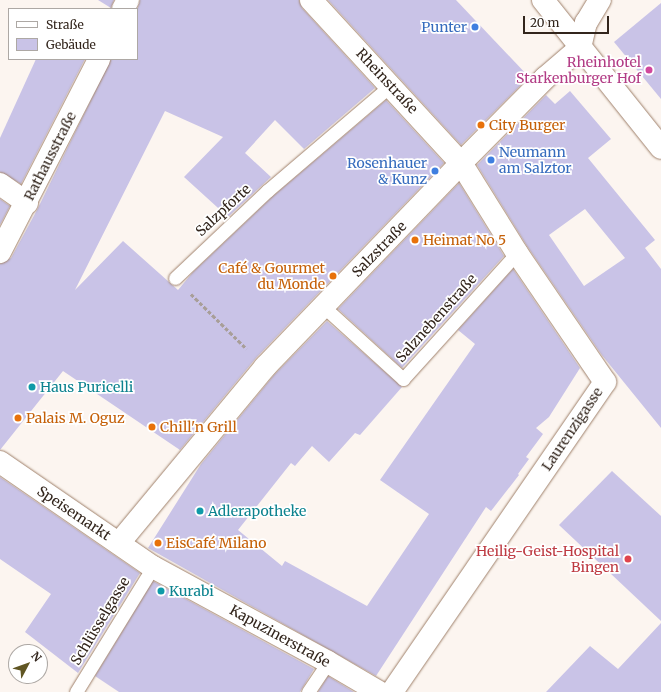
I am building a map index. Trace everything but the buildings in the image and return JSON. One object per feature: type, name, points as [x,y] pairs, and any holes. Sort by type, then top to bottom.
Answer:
[{"type":"street","name":"Rheinstraße","points":[[311,0],[391,85],[461,163]]},
{"type":"street","points":[[544,0],[580,48],[661,148]]},
{"type":"street","points":[[580,48],[586,22],[600,0]]},
{"type":"street","name":"Salzstraße","points":[[188,460],[265,366],[545,78],[580,48]]},
{"type":"street","name":"Rathausstraße","points":[[0,252],[27,202],[98,60]]},
{"type":"street","name":"Laurenzigasse","points":[[392,692],[605,382],[517,252],[461,163]]},
{"type":"street","points":[[0,184],[27,202]]},
{"type":"street","name":"Speisemarkt","points":[[0,462],[119,543],[188,460]]},
{"type":"street","name":"Kapuzinerstraße","points":[[119,543],[153,567],[328,662],[379,692]]},
{"type":"lane","name":"Salzpforte","points":[[174,278],[267,191],[391,85]]},
{"type":"lane","name":"Salznebenstraße","points":[[324,307],[403,379],[517,252]]},
{"type":"lane","name":"Schlüsselgasse","points":[[76,692],[153,567]]},
{"type":"lane","points":[[308,692],[328,662]]},
{"type":"path","points":[[174,278],[265,366]]},
{"type":"place","name":"Punter","points":[[475,27]]},
{"type":"place","name":"Rheinhotel Starkenburger Hof","points":[[649,70]]},
{"type":"place","name":"City Burger","points":[[481,125]]},
{"type":"place","name":"Neumann am Salztor","points":[[491,160]]},
{"type":"place","name":"Rosenhauer & Kunz","points":[[435,171]]},
{"type":"place","name":"Heimat No 5","points":[[415,240]]},
{"type":"place","name":"Café & Gourmet du Monde","points":[[333,276]]},
{"type":"place","name":"Haus Puricelli","points":[[32,387]]},
{"type":"place","name":"Palais M. Oguz","points":[[18,418]]},
{"type":"place","name":"Chill'n Grill","points":[[152,427]]},
{"type":"place","name":"Adlerapotheke","points":[[200,511]]},
{"type":"place","name":"EisCafé Milano","points":[[158,543]]},
{"type":"place","name":"Heilig-Geist-Hospital Bingen","points":[[628,559]]},
{"type":"place","name":"Kurabi","points":[[161,591]]}]
